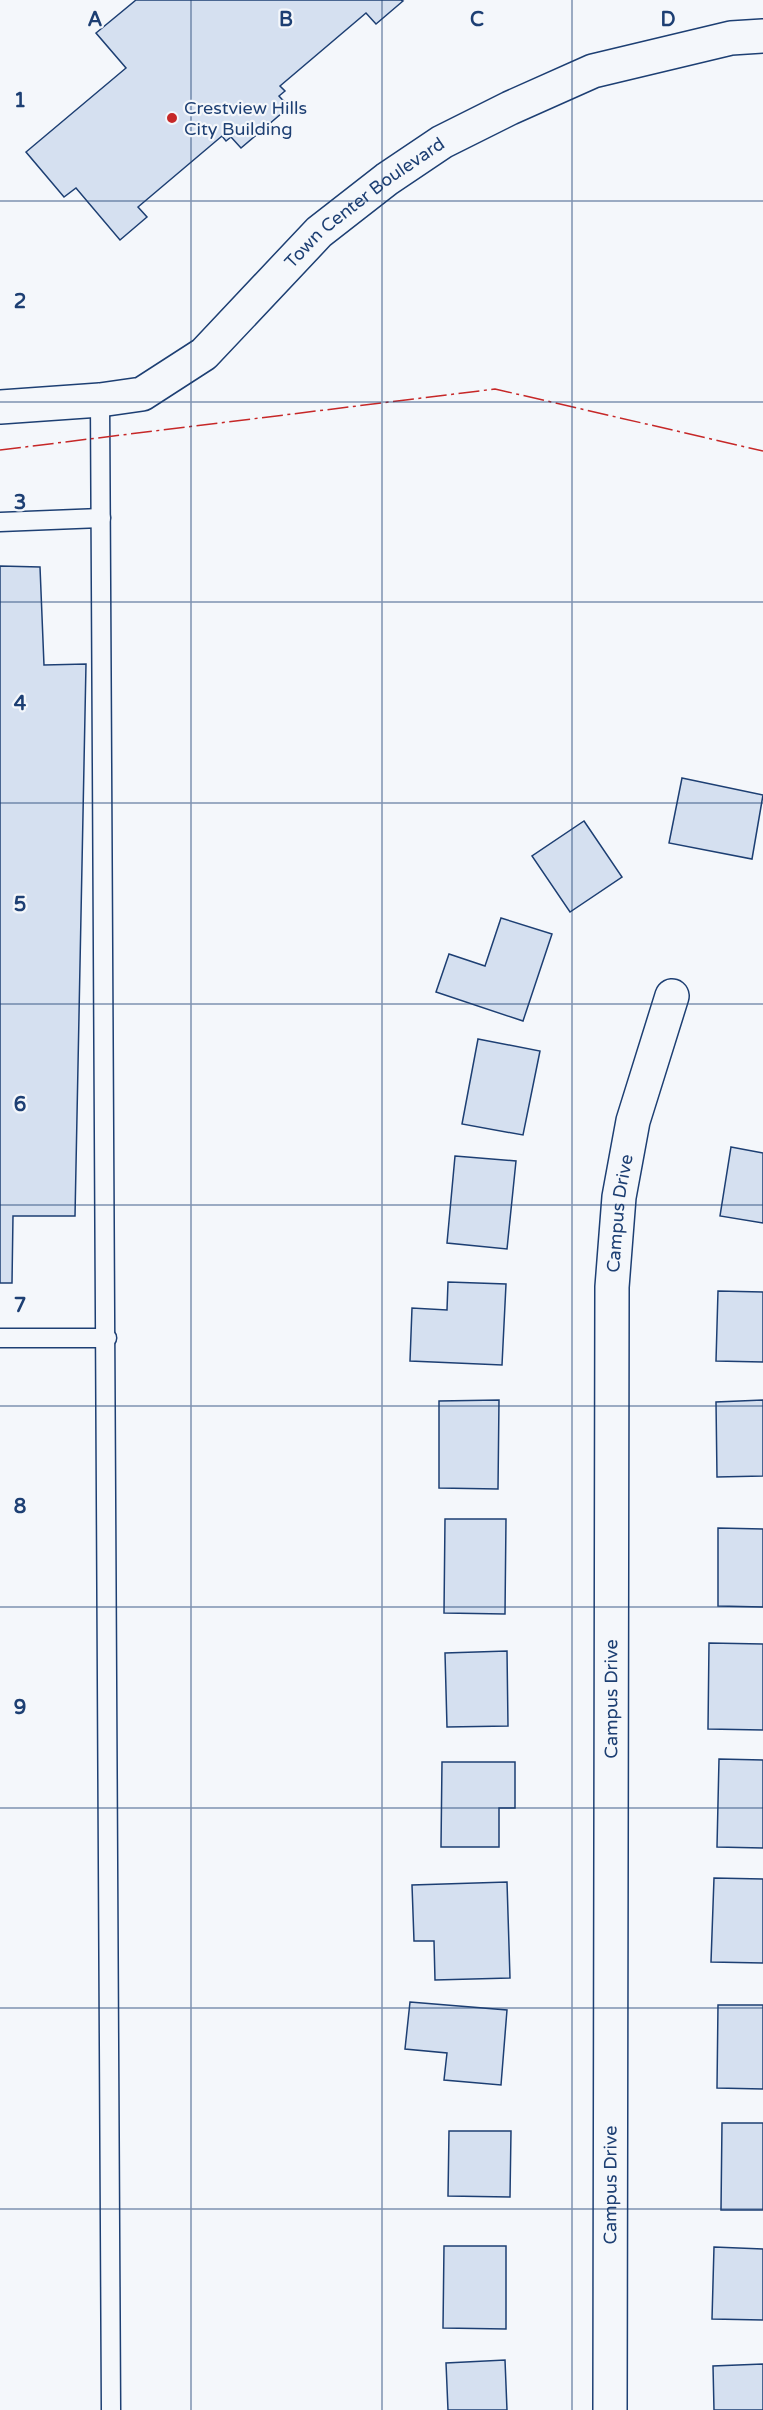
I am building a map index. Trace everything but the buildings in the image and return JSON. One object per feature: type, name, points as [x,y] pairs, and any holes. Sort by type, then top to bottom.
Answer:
[{"type":"street","name":"Town Center Boulevard","points":[[0,408],[100,400],[142,393],[204,354],[319,232],[387,179],[441,142],[593,71],[731,38],[763,36]]},
{"type":"street","name":"Campus Drive","points":[[610,2410],[612,1287],[619,1197],[633,1121],[672,996]]},
{"type":"lane","points":[[100,400],[107,1338],[111,2410]]},
{"type":"lane","points":[[0,522],[101,518]]},
{"type":"lane","points":[[0,1338],[107,1338]]},
{"type":"power","points":[[0,450],[495,389],[763,451]]},
{"type":"place","name":"Crestview Hills City Building","points":[[172,118]]}]
